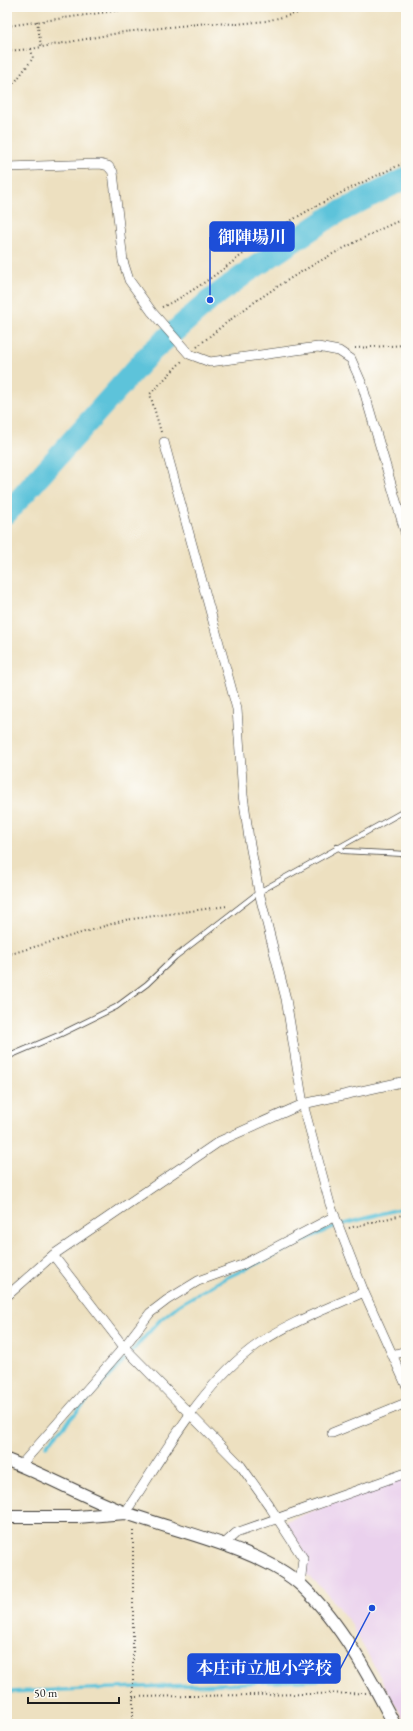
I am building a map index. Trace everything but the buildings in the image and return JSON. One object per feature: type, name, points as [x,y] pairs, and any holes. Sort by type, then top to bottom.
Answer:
[{"type":"street","points":[[7,167],[100,164],[108,166],[113,172],[123,261],[129,280],[152,312],[186,351],[210,362],[318,347],[340,351],[351,359],[362,384],[406,535]]},
{"type":"street","points":[[164,442],[237,709],[243,795],[259,892],[286,999],[303,1104],[340,1230],[364,1292],[406,1385]]},
{"type":"street","points":[[7,1296],[53,1256],[220,1141],[303,1104],[406,1080]]},
{"type":"street","points":[[20,1466],[124,1347],[150,1313],[173,1296],[198,1281],[242,1265],[335,1216]]},
{"type":"street","points":[[53,1256],[124,1347],[241,1466],[278,1518],[303,1558],[300,1585]]},
{"type":"street","points":[[125,1512],[212,1385],[230,1368],[258,1345],[283,1330],[364,1292]]},
{"type":"street","points":[[392,1355],[406,1351]]},
{"type":"street","points":[[332,1433],[406,1403]]},
{"type":"street","points":[[7,1460],[125,1512],[223,1545],[265,1561],[300,1585],[338,1627],[394,1724]]},
{"type":"street","points":[[223,1545],[236,1533],[406,1473]]},
{"type":"street","points":[[7,1517],[77,1517],[125,1512]]},
{"type":"lane","points":[[7,1057],[61,1034],[116,1007],[147,984],[175,957],[259,892],[337,847],[406,810]]},
{"type":"lane","points":[[337,847],[344,851],[406,854]]},
{"type":"path","points":[[7,26],[143,7]]},
{"type":"path","points":[[7,51],[31,49],[124,32],[207,23],[238,24],[266,21],[302,12],[337,7]]},
{"type":"path","points":[[37,22],[41,46]]},
{"type":"path","points":[[7,93],[33,58],[31,49]]},
{"type":"path","points":[[152,312],[185,296],[284,225],[358,184],[406,162]]},
{"type":"path","points":[[164,442],[150,394],[186,351],[262,296],[316,263],[390,224],[406,218]]},
{"type":"path","points":[[333,350],[406,345]]},
{"type":"path","points":[[7,955],[125,920],[244,903]]},
{"type":"path","points":[[340,1230],[406,1214]]},
{"type":"path","points":[[125,1512],[134,1530],[133,1724]]},
{"type":"path","points":[[133,1697],[377,1693]]},
{"type":"shaded area","points":[[406,1476],[406,1724],[351,1624],[326,1592],[306,1574],[305,1555],[286,1521]]},
{"type":"waterway","points":[[7,513],[150,353],[210,300],[249,271],[330,217],[406,178]]},
{"type":"waterway","points":[[46,1446],[161,1319],[180,1304],[222,1280],[333,1227],[406,1207]]},
{"type":"waterway","points":[[7,1692],[325,1680]]},
{"type":"place","name":"御陣場川","points":[[210,300]]},
{"type":"place","name":"本庄市立旭小学校","points":[[372,1608]]}]
